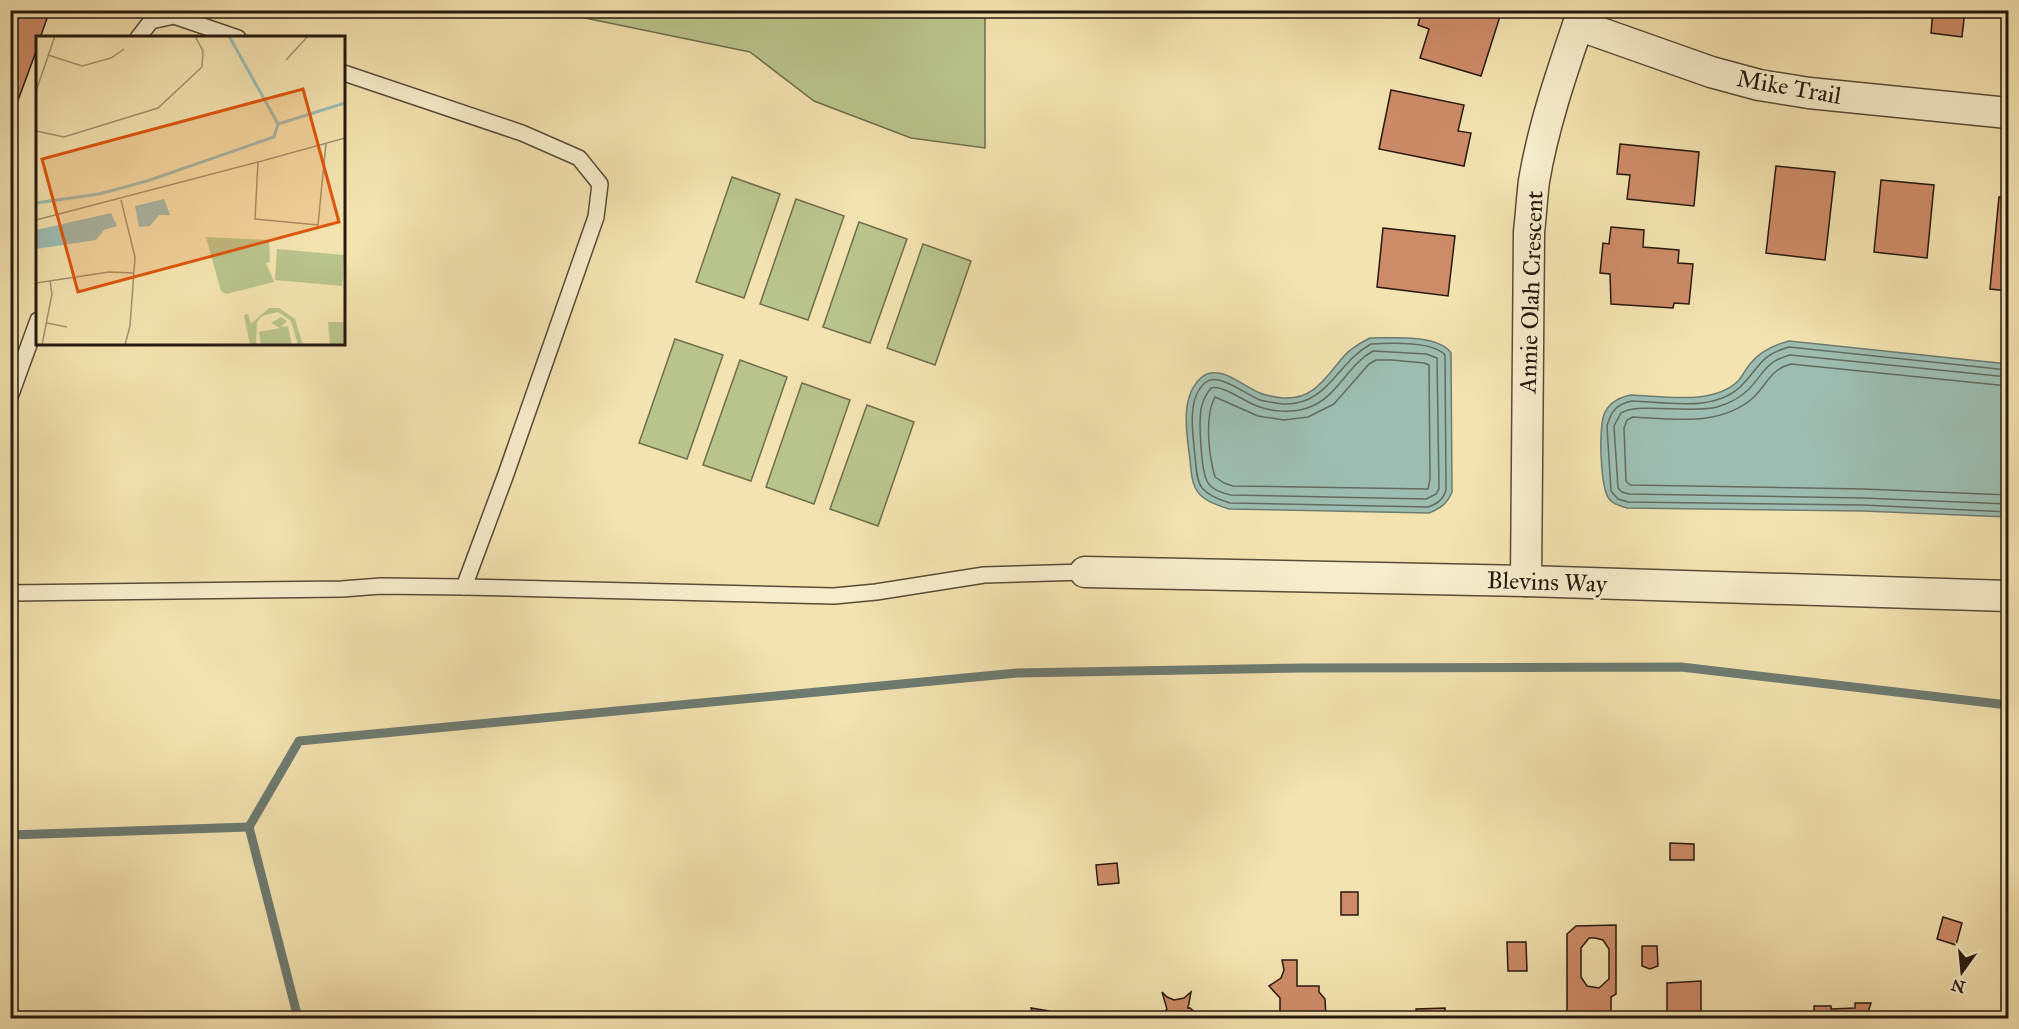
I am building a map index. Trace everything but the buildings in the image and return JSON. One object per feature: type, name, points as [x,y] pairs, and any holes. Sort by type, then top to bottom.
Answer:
[{"type":"street","name":"Mike Trail","points":[[1581,18],[1711,72],[1759,85],[1809,93],[2008,113]]},
{"type":"street","name":"Annie Olah Crescent","points":[[1526,581],[1529,232],[1534,181],[1543,140],[1556,91],[1581,18]]},
{"type":"street","name":"Blevins Way","points":[[1085,572],[1526,581],[2008,596]]},
{"type":"lane","points":[[140,36],[151,21],[174,16],[232,36]]},
{"type":"lane","points":[[345,73],[522,133],[579,158],[600,184],[596,216],[464,587]]},
{"type":"lane","points":[[10,398],[36,326]]},
{"type":"lane","points":[[10,593],[342,589],[381,586],[834,596],[876,592],[984,575],[1085,572]]},
{"type":"green space","points":[[551,11],[985,11],[985,148],[911,138],[814,101],[750,52]]},
{"type":"green space","points":[[732,177],[780,194],[744,298],[696,282]]},
{"type":"green space","points":[[796,199],[844,216],[808,320],[760,304]]},
{"type":"green space","points":[[859,222],[907,239],[870,343],[823,327]]},
{"type":"green space","points":[[923,244],[971,261],[935,365],[887,348]]},
{"type":"green space","points":[[675,339],[723,355],[687,459],[639,443]]},
{"type":"green space","points":[[740,360],[787,377],[751,481],[703,465]]},
{"type":"green space","points":[[802,383],[850,400],[814,504],[766,487]]},
{"type":"green space","points":[[867,405],[914,422],[878,526],[830,509]]},
{"type":"water","points":[[1370,338],[1425,340],[1445,347],[1451,353],[1452,492],[1443,505],[1429,513],[1229,509],[1209,501],[1197,492],[1192,477],[1186,416],[1190,394],[1202,377],[1209,373],[1224,374],[1263,394],[1294,398],[1318,386],[1347,353]]},
{"type":"water","points":[[1789,341],[2008,364],[2008,517],[1863,511],[1627,508],[1610,500],[1602,471],[1601,430],[1605,412],[1613,402],[1631,395],[1688,398],[1716,393],[1729,388],[1739,380],[1754,359],[1763,352]]},
{"type":"waterway","points":[[298,1018],[249,827],[299,741],[1017,673],[1302,668],[1681,667],[2008,705]]},
{"type":"waterway","points":[[10,835],[249,827]]}]
